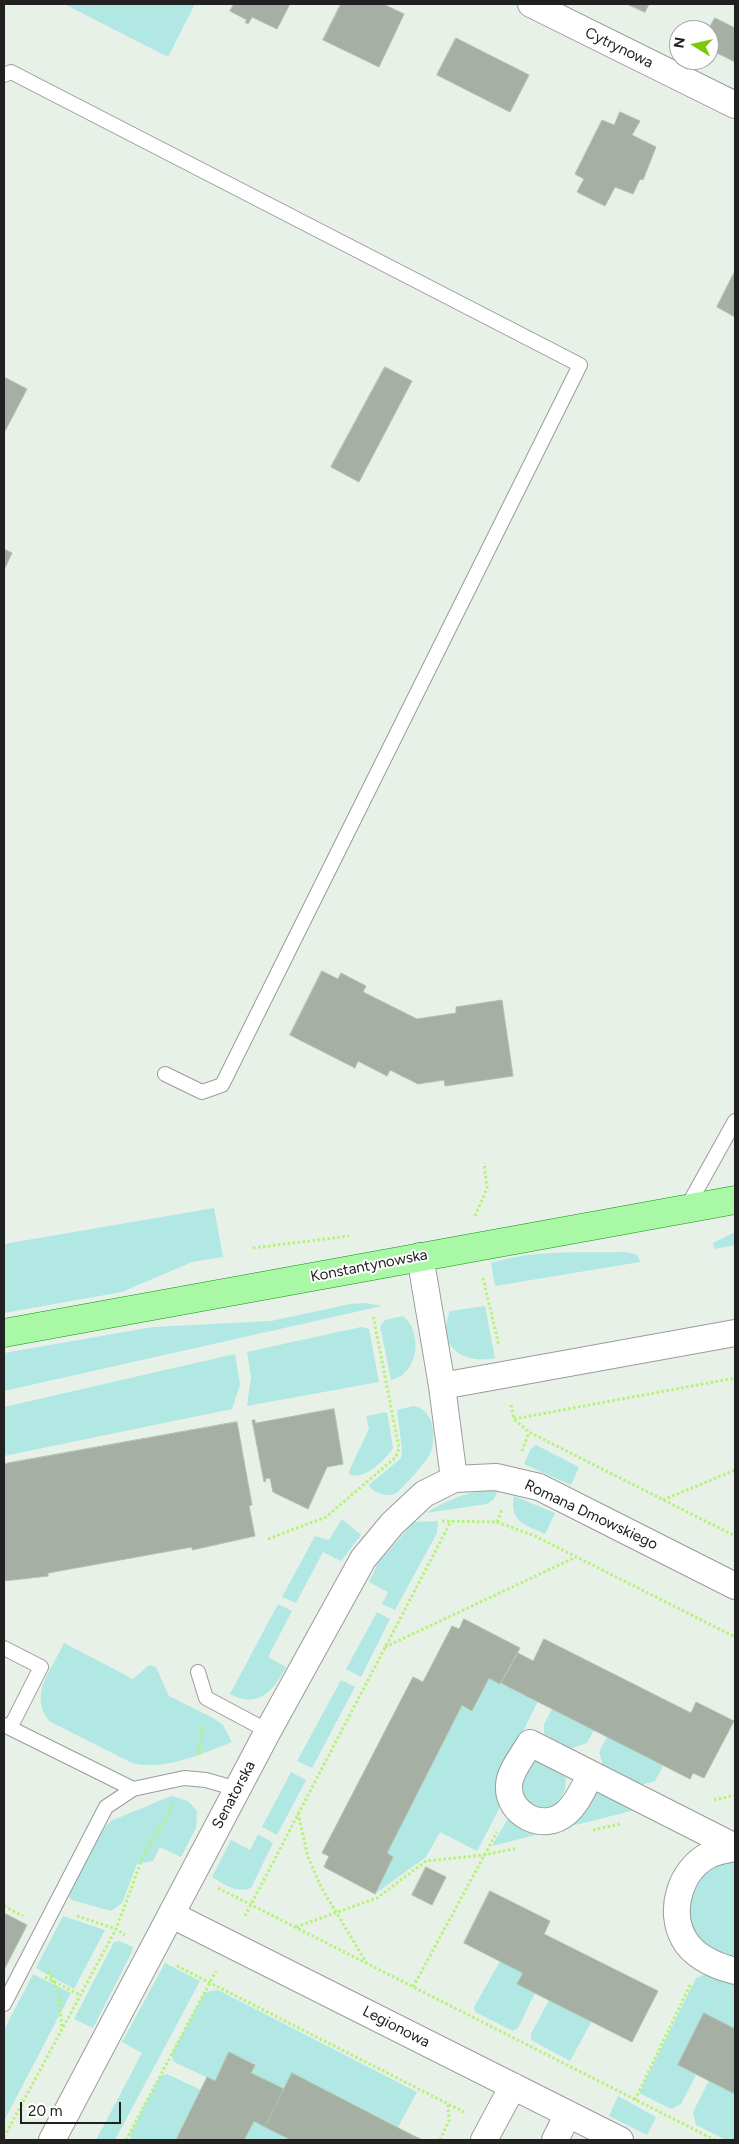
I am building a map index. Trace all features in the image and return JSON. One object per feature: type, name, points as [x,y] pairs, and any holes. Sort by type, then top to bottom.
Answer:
[{"type":"main road","name":"Konstantynowska","points":[[4,1333],[735,1200]]},
{"type":"street","name":"Cytrynowa","points":[[531,4],[735,105]]},
{"type":"street","points":[[420,1256],[442,1386],[454,1479]]},
{"type":"street","points":[[442,1386],[735,1333]]},
{"type":"street","name":"Romana Dmowskiego","points":[[454,1479],[496,1477],[539,1487],[735,1586]]},
{"type":"street","name":"Senatorska","points":[[52,2140],[268,1731],[363,1559],[392,1524],[424,1494],[454,1479]]},
{"type":"street","points":[[591,1774],[573,1806],[555,1820],[543,1822],[531,1820],[523,1815],[513,1804],[509,1783],[513,1772],[530,1744],[591,1774],[735,1847]]},
{"type":"street","points":[[735,1847],[709,1855],[688,1872],[679,1893],[676,1915],[684,1940],[703,1959],[735,1971]]},
{"type":"street","name":"Legionowa","points":[[172,1914],[620,2140]]},
{"type":"street","points":[[488,2133],[513,2086]]},
{"type":"street","points":[[555,2140],[568,2114]]},
{"type":"lane","points":[[4,75],[12,72],[580,365],[222,1085],[202,1092],[165,1074]]},
{"type":"lane","points":[[686,1209],[735,1121]]},
{"type":"lane","points":[[4,1648],[41,1667],[7,1726],[133,1789]]},
{"type":"lane","points":[[198,1672],[206,1698],[268,1731]]},
{"type":"lane","points":[[4,2004],[106,1807],[133,1789],[184,1778],[206,1780],[237,1789]]},
{"type":"path","points":[[473,1221],[487,1188],[484,1163]]},
{"type":"path","points":[[268,1540],[326,1518],[396,1456],[399,1448],[373,1315]]},
{"type":"path","points":[[514,1419],[735,1378]]},
{"type":"path","points":[[529,1432],[735,1536]]},
{"type":"path","points":[[663,1500],[735,1470]]},
{"type":"path","points":[[126,2140],[231,1944],[451,1521]]},
{"type":"path","points":[[392,1524],[451,1521],[497,1522],[535,1536],[735,1637]]},
{"type":"path","points":[[385,1647],[577,1557]]},
{"type":"path","points":[[199,1756],[206,1698]]},
{"type":"path","points":[[590,1831],[735,1795]]},
{"type":"path","points":[[413,1987],[513,1804]]},
{"type":"path","points":[[4,2137],[116,1929],[144,1854],[174,1805]]},
{"type":"path","points":[[298,1813],[308,1857],[322,1888],[366,1963]]},
{"type":"path","points":[[296,1927],[376,1898],[426,1861],[484,1855],[523,1846]]},
{"type":"path","points":[[192,1875],[715,2140]]},
{"type":"path","points":[[116,1929],[152,1953],[448,2104],[488,2133]]},
{"type":"path","points":[[36,1941],[59,1996],[62,2028]]},
{"type":"path","points":[[635,2100],[703,1959]]},
{"type":"path","points":[[42,1976],[80,1995]]},
{"type":"path","points":[[440,2140],[449,2121],[448,2104]]},
{"type":"shaded area","points":[[64,4],[195,4],[168,57]]},
{"type":"shaded area","points":[[214,1208],[223,1257],[192,1262],[122,1292],[4,1313],[4,1244]]},
{"type":"shaded area","points":[[735,1232],[735,1245],[714,1249],[713,1243]]},
{"type":"shaded area","points":[[625,1252],[638,1255],[640,1262],[495,1286],[491,1263],[541,1254]]},
{"type":"shaded area","points":[[366,1303],[382,1306],[4,1391],[4,1353],[153,1327],[271,1321],[350,1304]]},
{"type":"shaded area","points":[[485,1306],[495,1358],[472,1359],[455,1350],[449,1343],[446,1334],[447,1323],[450,1311]]},
{"type":"shaded area","points":[[403,1316],[413,1332],[415,1352],[408,1370],[391,1380],[380,1326],[385,1320]]},
{"type":"shaded area","points":[[361,1327],[369,1329],[379,1382],[247,1406],[251,1377],[247,1352]]},
{"type":"shaded area","points":[[235,1354],[240,1385],[232,1409],[4,1456],[4,1407]]},
{"type":"shaded area","points":[[413,1406],[426,1412],[432,1424],[433,1440],[430,1454],[404,1486],[396,1493],[385,1495],[373,1490],[369,1485],[401,1458],[402,1450],[397,1410]]},
{"type":"shaded area","points":[[387,1412],[393,1448],[374,1468],[361,1475],[349,1474],[369,1429],[366,1416]]},
{"type":"shaded area","points":[[536,1445],[579,1467],[571,1485],[524,1464],[530,1450]]},
{"type":"shaded area","points":[[485,1490],[498,1490],[494,1499],[487,1504],[426,1513],[454,1498]]},
{"type":"shaded area","points":[[514,1496],[555,1513],[545,1534],[520,1521],[514,1512]]},
{"type":"shaded area","points":[[342,1519],[361,1535],[341,1561],[323,1552],[296,1603],[282,1597],[315,1536],[329,1540]]},
{"type":"shaded area","points":[[438,1521],[437,1533],[395,1610],[382,1604],[388,1592],[369,1582],[378,1563],[414,1522]]},
{"type":"shaded area","points":[[278,1604],[292,1611],[268,1657],[286,1667],[276,1683],[264,1695],[249,1699],[230,1694]]},
{"type":"shaded area","points":[[377,1612],[390,1619],[361,1677],[346,1669]]},
{"type":"shaded area","points":[[64,1643],[133,1679],[149,1665],[156,1667],[169,1696],[223,1725],[232,1742],[183,1760],[157,1765],[144,1765],[132,1763],[49,1721],[43,1711],[41,1691],[48,1672]]},
{"type":"shaded area","points":[[489,1678],[538,1701],[501,1775],[499,1809],[477,1851],[440,1832],[426,1857],[375,1894],[393,1857],[387,1853],[462,1705],[473,1711]]},
{"type":"shaded area","points":[[341,1680],[355,1687],[312,1768],[297,1761]]},
{"type":"shaded area","points":[[552,1709],[594,1730],[587,1743],[569,1749],[544,1734],[544,1724]]},
{"type":"shaded area","points":[[607,1737],[663,1766],[655,1781],[641,1785],[603,1765],[599,1752]]},
{"type":"shaded area","points":[[538,1759],[565,1775],[566,1782],[559,1801],[554,1806],[542,1809],[534,1807],[521,1797],[519,1774],[530,1762]]},
{"type":"shaded area","points":[[291,1772],[306,1780],[277,1835],[262,1827]]},
{"type":"shaded area","points":[[596,1788],[643,1808],[492,1846],[507,1820],[515,1818],[521,1822]]},
{"type":"shaded area","points":[[171,1796],[188,1801],[197,1811],[196,1828],[181,1857],[160,1847],[153,1861],[137,1864],[122,1903],[111,1911],[72,1900],[68,1896],[104,1828],[111,1821]]},
{"type":"shaded area","points":[[258,1834],[273,1843],[251,1888],[246,1890],[235,1889],[212,1877],[231,1840],[250,1850]]},
{"type":"shaded area","points":[[735,1857],[735,1959],[708,1951],[688,1926],[687,1893],[695,1877]]},
{"type":"shaded area","points":[[63,1916],[105,1930],[74,1989],[36,1968]]},
{"type":"shaded area","points":[[119,1941],[133,1947],[132,1952],[93,2028],[74,2019],[114,1942]]},
{"type":"shaded area","points":[[500,1961],[523,1973],[517,1984],[535,1993],[518,2028],[513,2031],[475,2012],[474,2007]]},
{"type":"shaded area","points":[[165,1963],[200,1981],[115,2140],[96,2140],[142,2053],[122,2042]]},
{"type":"shaded area","points":[[716,1970],[735,1980],[735,2029],[704,2014],[678,2065],[696,2075],[681,2104],[671,2109],[639,2093],[696,1978]]},
{"type":"shaded area","points":[[33,1974],[71,1993],[4,2121],[4,2030]]},
{"type":"shaded area","points":[[218,1990],[417,2092],[398,2127],[292,2073],[284,2089],[251,2073],[255,2064],[229,2052],[215,2081],[174,2062],[171,2055],[205,1992]]},
{"type":"shaded area","points":[[549,2000],[592,2021],[570,2061],[531,2040],[531,2034]]},
{"type":"shaded area","points":[[167,2074],[201,2090],[176,2140],[131,2140],[129,2136],[160,2076]]},
{"type":"shaded area","points":[[709,2081],[735,2094],[735,2140],[726,2140],[696,2125],[693,2112]]},
{"type":"shaded area","points":[[618,2096],[656,2117],[647,2135],[609,2116]]},
{"type":"shaded area","points":[[254,2121],[291,2140],[244,2140]]},
{"type":"building","points":[[234,4],[290,4],[277,29],[252,17],[248,24],[245,22],[247,20],[230,11]]},
{"type":"building","points":[[341,4],[383,4],[404,14],[379,67],[323,40]]},
{"type":"building","points":[[627,4],[649,4],[645,12]]},
{"type":"building","points":[[719,20],[735,28],[735,62],[719,54]]},
{"type":"building","points":[[456,38],[529,75],[510,112],[437,75]]},
{"type":"building","points":[[620,112],[640,121],[632,135],[656,147],[643,180],[640,179],[633,194],[615,187],[605,206],[577,192],[584,179],[575,174],[602,120],[614,125]]},
{"type":"building","points":[[735,271],[735,317],[717,307]]},
{"type":"building","points":[[385,367],[412,381],[359,482],[331,467]]},
{"type":"building","points":[[4,377],[27,389],[4,433]]},
{"type":"building","points":[[4,549],[12,553],[4,570]]},
{"type":"building","points":[[322,971],[338,979],[341,973],[366,986],[363,992],[417,1019],[456,1013],[456,1007],[502,1000],[513,1076],[445,1086],[444,1080],[418,1084],[390,1070],[387,1076],[358,1061],[355,1068],[290,1035]]},
{"type":"building","points":[[334,1409],[343,1464],[327,1467],[308,1509],[273,1492],[270,1478],[265,1479],[266,1481],[264,1482],[252,1420],[255,1420],[255,1423]]},
{"type":"building","points":[[237,1422],[252,1505],[249,1506],[255,1536],[192,1550],[192,1547],[48,1573],[48,1576],[4,1581],[4,1464]]},
{"type":"building","points":[[464,1619],[520,1648],[500,1684],[489,1678],[472,1711],[462,1705],[387,1853],[393,1857],[375,1894],[324,1867],[329,1856],[322,1853],[413,1677],[423,1682],[452,1626],[459,1629]]},
{"type":"building","points":[[544,1639],[691,1713],[696,1702],[734,1721],[704,1778],[693,1773],[690,1779],[501,1683],[518,1653],[533,1661]]},
{"type":"building","points":[[426,1867],[446,1877],[432,1905],[412,1895]]},
{"type":"building","points":[[490,1891],[550,1921],[544,1934],[658,1991],[632,2042],[517,1984],[523,1973],[464,1943]]},
{"type":"building","points":[[4,1913],[27,1925],[4,1970]]},
{"type":"building","points":[[704,2013],[735,2029],[735,2094],[678,2065]]},
{"type":"building","points":[[229,2052],[255,2065],[251,2073],[284,2089],[265,2127],[254,2121],[244,2140],[176,2140],[207,2077],[215,2081]]},
{"type":"building","points":[[292,2073],[423,2140],[291,2140],[265,2127]]}]
